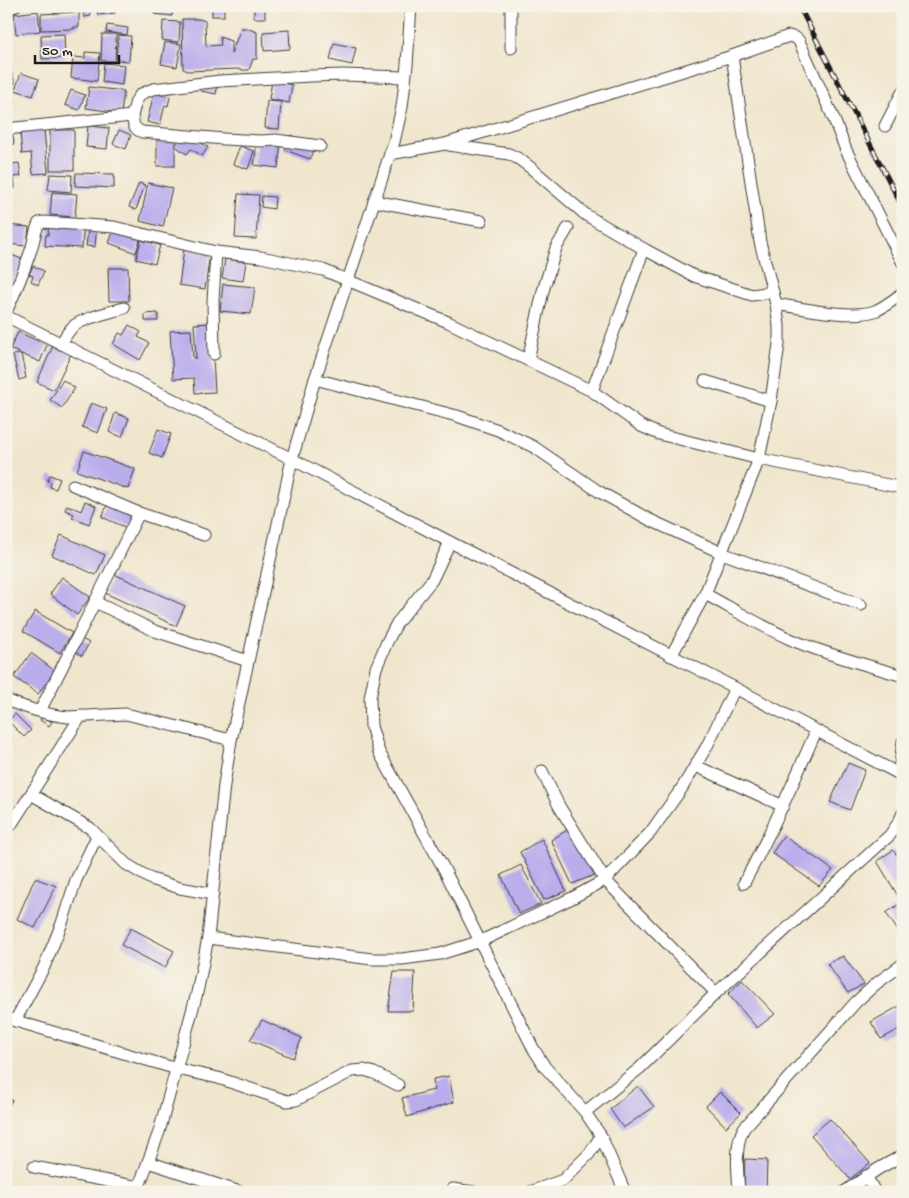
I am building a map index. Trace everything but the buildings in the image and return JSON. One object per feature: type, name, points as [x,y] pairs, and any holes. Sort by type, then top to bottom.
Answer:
[{"type":"street","points":[[6,9],[15,6]]},
{"type":"street","points":[[34,1166],[138,1190],[159,1132],[197,993],[208,938],[224,785],[231,740],[292,459],[315,379],[394,142],[402,107],[411,6]]},
{"type":"street","points":[[511,6],[511,48]]},
{"type":"street","points":[[390,154],[445,144],[732,56],[789,36],[799,41],[846,150],[903,263]]},
{"type":"street","points":[[671,656],[705,594],[759,459],[771,401],[779,344],[780,326],[760,242],[732,56]]},
{"type":"street","points":[[320,146],[276,140],[224,139],[142,132],[134,126],[132,116],[136,101],[141,94],[153,89],[220,81],[310,76],[405,77]]},
{"type":"street","points":[[885,126],[903,91]]},
{"type":"street","points":[[6,128],[132,116]]},
{"type":"street","points":[[445,144],[509,154],[519,159],[586,215],[694,276],[752,295],[773,292]]},
{"type":"street","points":[[374,201],[481,221]]},
{"type":"street","points":[[6,312],[17,290],[39,223],[114,227],[216,252],[261,257],[323,270],[448,322],[592,391],[641,426],[659,434],[759,459],[903,488]]},
{"type":"street","points":[[528,360],[543,291],[556,248],[568,228]]},
{"type":"street","points":[[592,391],[644,249]]},
{"type":"street","points":[[214,354],[213,301],[216,252]]},
{"type":"street","points":[[776,304],[850,315],[866,314],[876,311],[903,293]]},
{"type":"street","points":[[60,344],[74,326],[88,319],[124,308]]},
{"type":"street","points":[[6,316],[292,459],[901,775],[903,741]]},
{"type":"street","points":[[315,379],[457,416],[498,430],[534,447],[598,491],[650,520],[722,553],[861,605]]},
{"type":"street","points":[[705,381],[771,401]]},
{"type":"street","points":[[73,485],[139,513],[204,534]]},
{"type":"street","points":[[40,711],[139,513]]},
{"type":"street","points":[[450,542],[432,580],[397,623],[387,642],[376,668],[370,698],[371,726],[379,752],[443,867],[534,1048],[546,1067],[585,1112],[601,1136],[625,1192]]},
{"type":"street","points":[[705,594],[766,628],[811,648],[903,676]]},
{"type":"street","points":[[95,602],[155,631],[248,661]]},
{"type":"street","points":[[208,938],[372,958],[402,959],[440,954],[481,941],[572,898],[605,880],[650,832],[696,766],[735,688]]},
{"type":"street","points":[[6,700],[25,708],[62,716],[126,714],[231,740]]},
{"type":"street","points":[[11,825],[81,716]]},
{"type":"street","points":[[744,882],[783,806],[816,731]]},
{"type":"street","points":[[696,766],[783,806]]},
{"type":"street","points":[[542,771],[559,806],[605,880],[716,993]]},
{"type":"street","points":[[31,794],[90,828],[126,864],[151,879],[180,888],[213,894]]},
{"type":"street","points":[[585,1112],[640,1068],[716,993],[890,835],[903,813]]},
{"type":"street","points":[[98,836],[76,880],[62,923],[44,967],[10,1020],[176,1069],[218,1078],[287,1101],[296,1100],[352,1071],[364,1070],[374,1073],[398,1085]]},
{"type":"street","points":[[739,1192],[738,1143],[744,1128],[856,1002],[877,983],[902,967]]},
{"type":"street","points":[[530,1192],[562,1186],[589,1154],[601,1136]]},
{"type":"street","points":[[844,1192],[866,1176],[903,1155]]},
{"type":"street","points":[[148,1162],[240,1192]]},
{"type":"street","points":[[866,1176],[875,1192]]},
{"type":"street","points":[[452,1189],[474,1192]]},
{"type":"railway","points":[[799,6],[903,208]]}]
